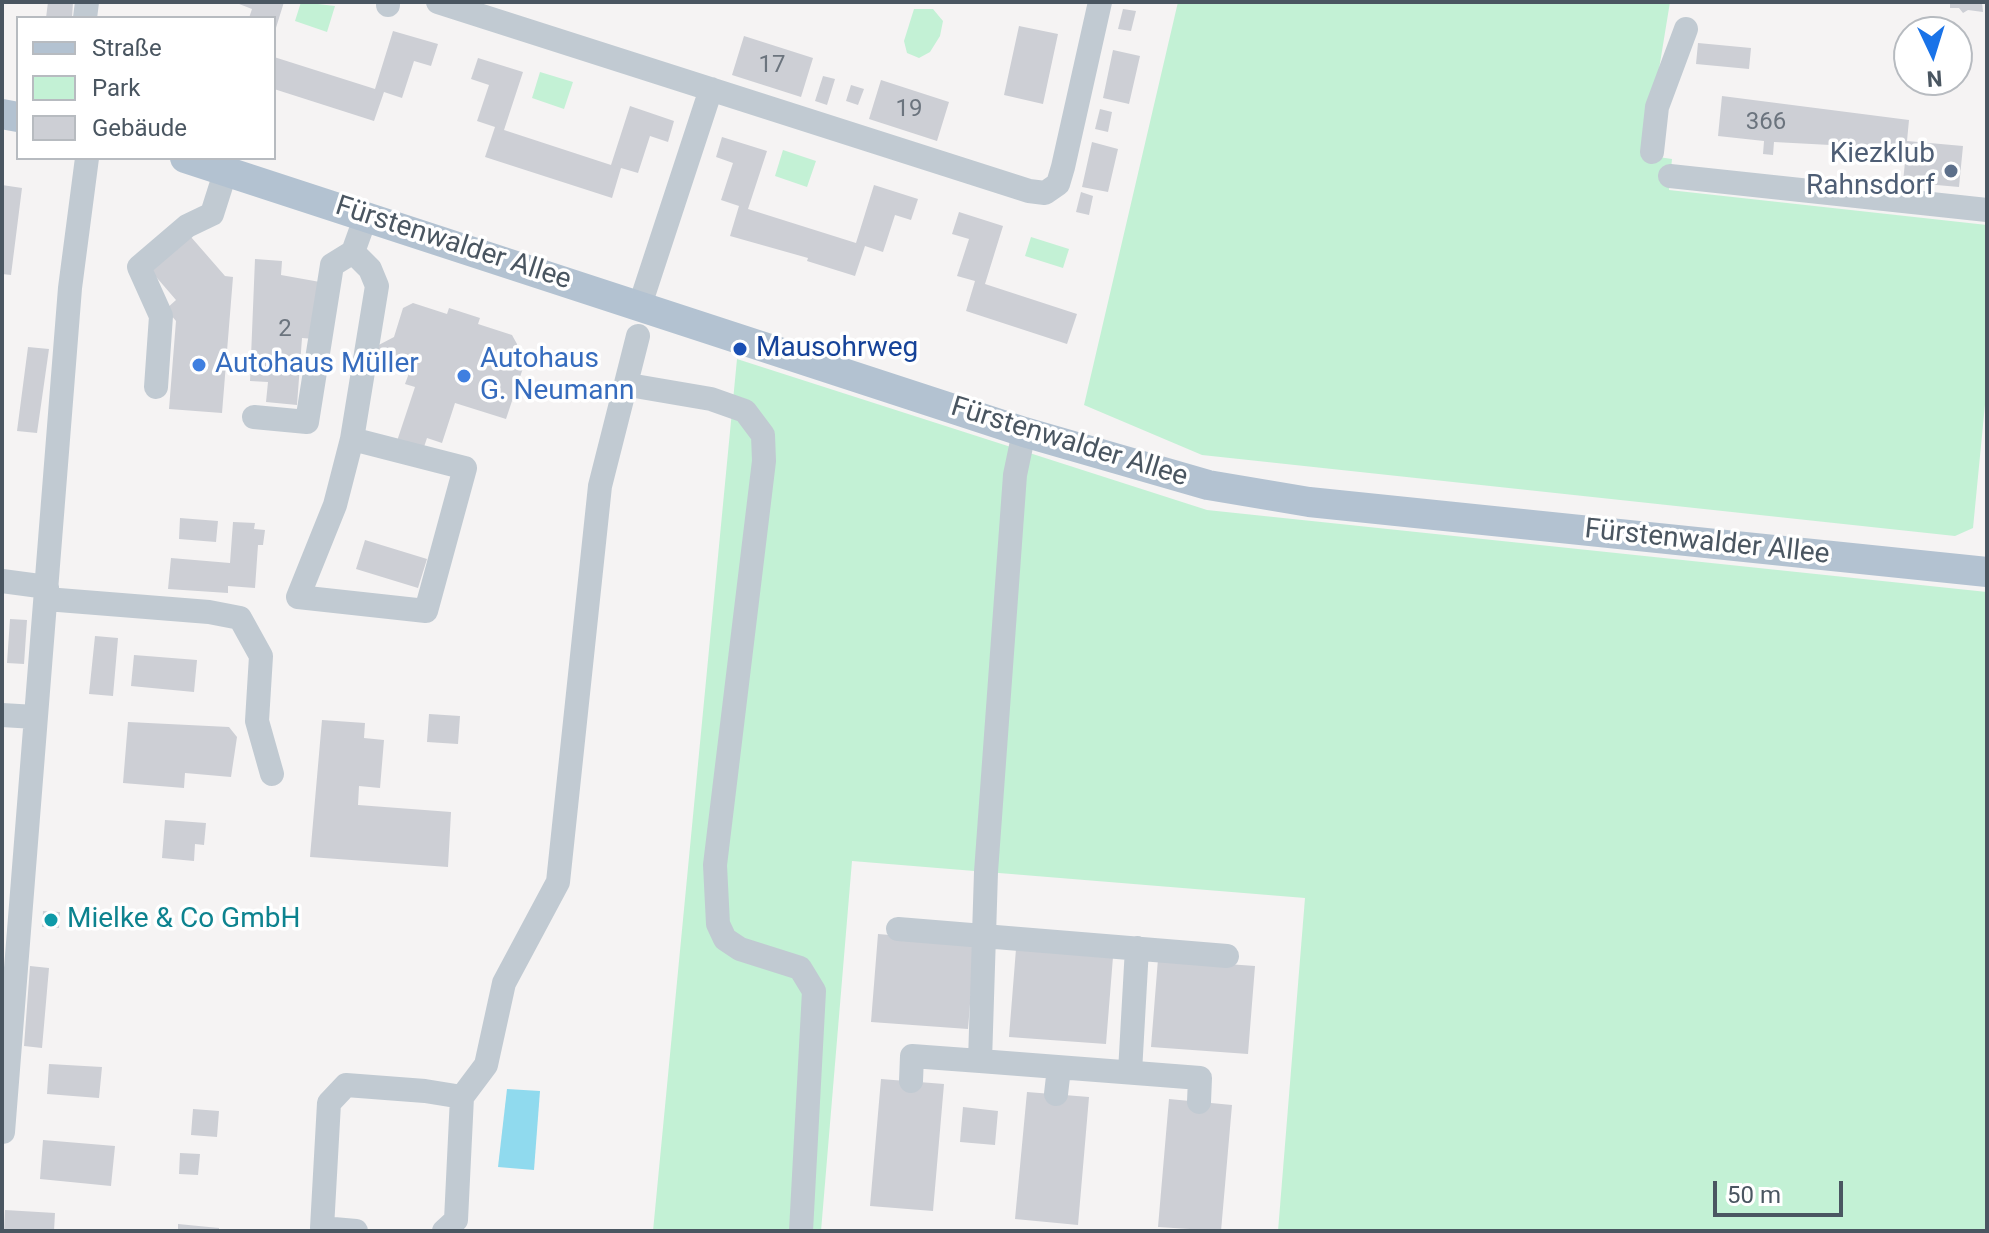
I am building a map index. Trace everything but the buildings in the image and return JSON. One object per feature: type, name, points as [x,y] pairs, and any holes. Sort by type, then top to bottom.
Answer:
[{"type":"main road","name":"Fürstenwalder Allee","points":[[192,160],[1024,432],[1134,466],[1259,495],[1987,572]]},
{"type":"street","points":[[438,2],[711,89],[789,124],[1032,198],[1058,184],[1100,2]]},
{"type":"street","points":[[1652,152],[1657,107],[1686,29]]},
{"type":"street","points":[[640,305],[711,89]]},
{"type":"street","points":[[3,1132],[9,948],[35,717],[70,288],[87,160]]},
{"type":"street","points":[[156,387],[161,316],[139,267],[187,226],[212,214],[226,170]]},
{"type":"street","points":[[1670,176],[1987,210]]},
{"type":"street","points":[[254,417],[307,422],[332,265],[353,252],[366,216]]},
{"type":"street","points":[[352,439],[465,468],[426,611],[298,597],[335,505],[352,439],[377,286],[370,269],[353,252]]},
{"type":"street","points":[[446,1230],[456,1220],[462,1097],[486,1065],[504,983],[558,882],[600,486],[629,385],[638,336]]},
{"type":"street","points":[[629,385],[711,399],[745,411],[763,435],[764,461],[715,865],[718,924],[725,939],[740,949],[800,968],[814,991],[801,1231]]},
{"type":"street","points":[[980,1061],[984,934],[1015,475],[1024,432]]},
{"type":"street","points":[[2,581],[46,593],[240,618],[261,656],[257,721],[272,774]]},
{"type":"street","points":[[2,715],[35,717]]},
{"type":"street","points":[[898,929],[1227,956]]},
{"type":"street","points":[[1130,1072],[1137,948]]},
{"type":"street","points":[[911,1081],[912,1056],[1200,1078],[1199,1102]]},
{"type":"street","points":[[1056,1094],[1059,1068]]},
{"type":"street","points":[[356,1231],[322,1228],[329,1103],[346,1085],[462,1097]]},
{"type":"green space","points":[[301,2],[335,6],[327,32],[295,21]]},
{"type":"green space","points":[[1178,2],[1670,2],[1645,155],[1672,159],[1669,190],[1987,225],[1987,384],[1973,528],[1955,536],[1202,455],[1084,405]]},
{"type":"green space","points":[[914,9],[933,9],[943,21],[940,36],[930,52],[919,58],[907,53],[904,41]]},
{"type":"green space","points":[[540,72],[573,82],[564,109],[532,98]]},
{"type":"green space","points":[[783,150],[816,161],[807,187],[775,176]]},
{"type":"green space","points":[[1031,237],[1069,249],[1063,268],[1025,256]]},
{"type":"green space","points":[[737,359],[1207,510],[1987,592],[1987,1231],[1278,1231],[1305,898],[852,861],[821,1231],[653,1231]]},
{"type":"water","points":[[507,1089],[540,1091],[534,1170],[498,1167]]},
{"type":"place","name":"Kiezklub Rahnsdorf","points":[[1951,171]]},
{"type":"place","name":"Mausohrweg","points":[[740,349]]},
{"type":"place","name":"Autohaus Müller","points":[[199,365]]},
{"type":"place","name":"Autohaus G. Neumann","points":[[464,376]]},
{"type":"place","name":"Mielke & Co GmbH","points":[[51,920]]}]
